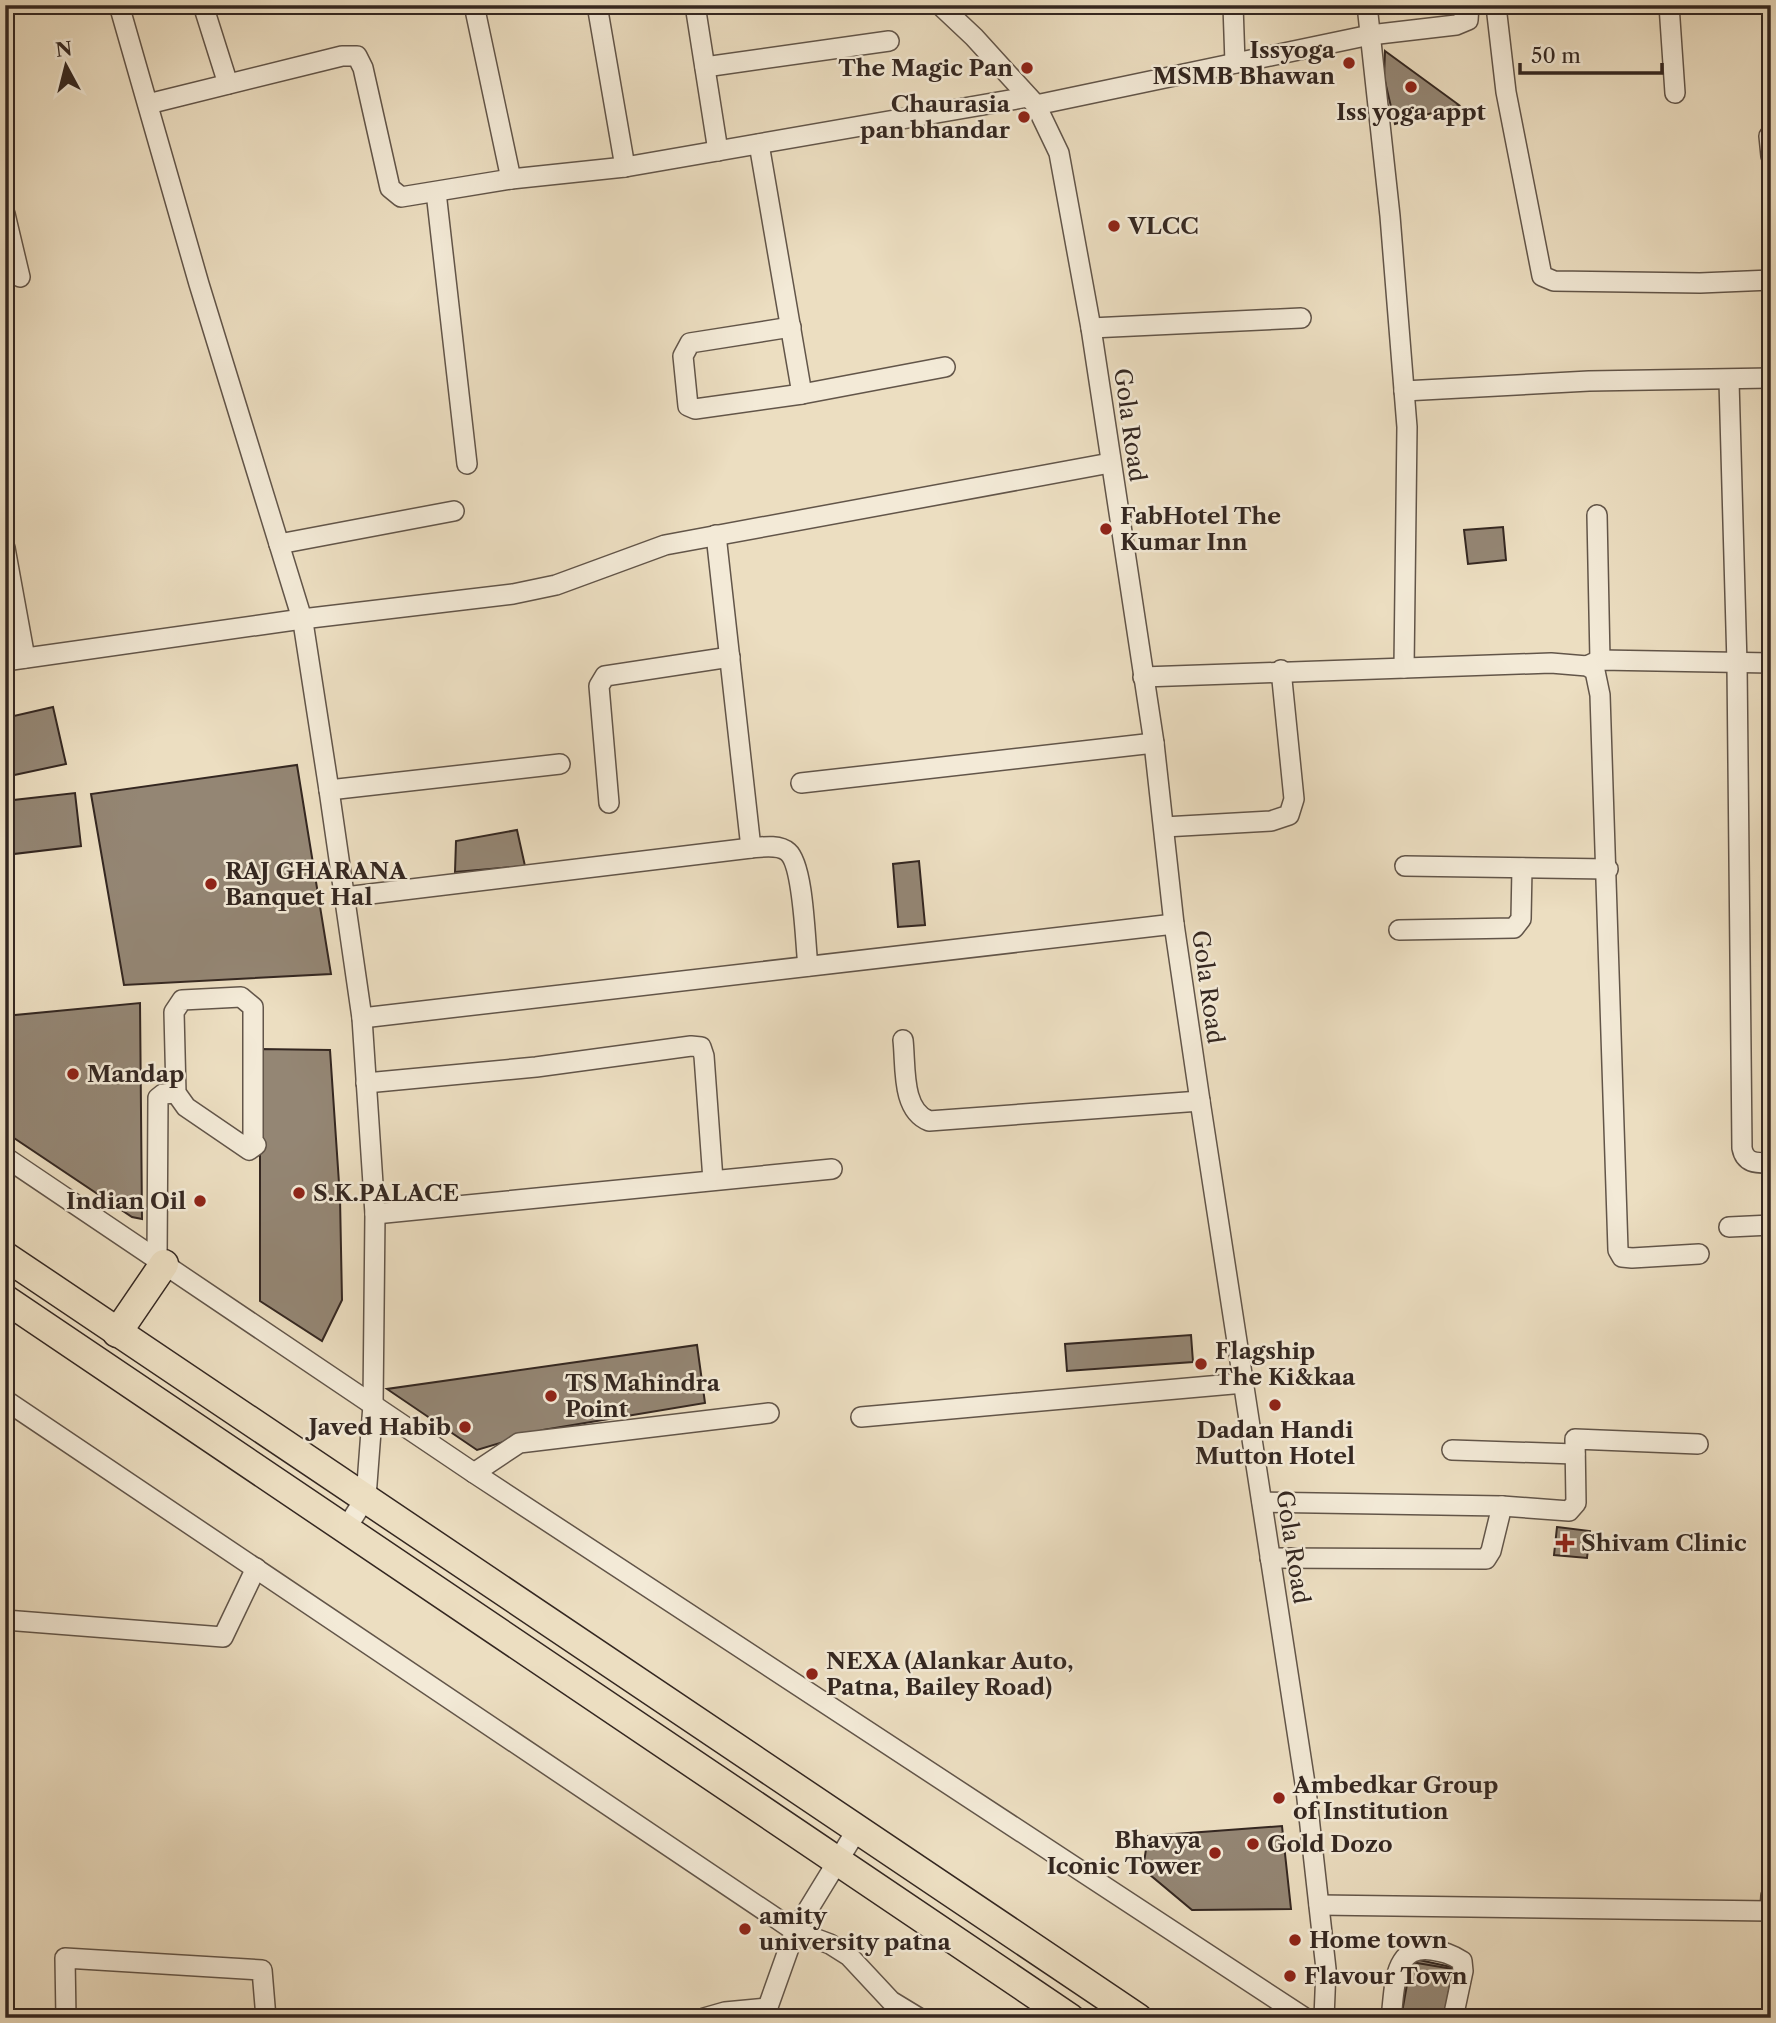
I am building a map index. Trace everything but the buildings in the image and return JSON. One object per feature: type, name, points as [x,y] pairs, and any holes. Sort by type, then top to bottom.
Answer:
[{"type":"highway","points":[[5,1256],[1138,2018]]},
{"type":"highway","points":[[117,1333],[161,1261]]},
{"type":"highway","points":[[5,1299],[347,1527],[1070,2018]]},
{"type":"street","points":[[119,5],[302,619],[329,790],[362,1018],[374,1214],[373,1405],[366,1497],[347,1527]]},
{"type":"street","points":[[202,5],[228,85]]},
{"type":"street","points":[[474,5],[511,179]]},
{"type":"street","points":[[597,5],[625,167]]},
{"type":"street","points":[[695,5],[718,151]]},
{"type":"street","points":[[1233,5],[1235,63]]},
{"type":"street","points":[[1367,5],[1390,216],[1407,427],[1404,668]]},
{"type":"street","points":[[148,104],[342,56],[357,56],[363,68],[392,192],[401,197],[511,179],[625,167],[1032,101],[1370,35],[1456,25],[1468,20],[1469,6],[1502,5]]},
{"type":"street","points":[[1669,5],[1675,93]]},
{"type":"street","points":[[1496,6],[1506,92],[1542,276],[1554,281],[1700,283],[1771,280]]},
{"type":"street","name":"Gola Road","points":[[951,8],[1032,101],[1059,153],[1091,328],[1154,743],[1174,924],[1306,1790],[1326,1969],[1324,2018]]},
{"type":"street","points":[[705,67],[888,41]]},
{"type":"street","points":[[1769,135],[1771,156]]},
{"type":"street","points":[[759,144],[802,394]]},
{"type":"street","points":[[436,192],[467,464]]},
{"type":"street","points":[[5,214],[20,277]]},
{"type":"street","points":[[1091,328],[1301,318]]},
{"type":"street","points":[[791,327],[690,343],[683,356],[688,406],[695,409],[802,394],[945,367]]},
{"type":"street","points":[[1404,391],[1588,381],[1771,379]]},
{"type":"street","points":[[1729,380],[1737,664],[1742,1148],[1746,1159],[1752,1163],[1771,1163]]},
{"type":"street","points":[[5,661],[302,619],[534,590],[579,577],[645,551],[716,535],[1110,463]]},
{"type":"street","points":[[279,544],[454,511]]},
{"type":"street","points":[[1597,514],[1593,663],[1600,695],[1608,869],[1618,1250],[1622,1257],[1632,1258],[1699,1254]]},
{"type":"street","points":[[716,535],[751,848]]},
{"type":"street","points":[[5,548],[25,658]]},
{"type":"street","points":[[609,803],[599,686],[606,676],[730,657]]},
{"type":"street","points":[[1143,677],[1281,670],[1560,663],[1771,663]]},
{"type":"street","points":[[1164,827],[1271,821],[1289,815],[1294,799],[1281,670]]},
{"type":"street","points":[[801,783],[1154,743]]},
{"type":"street","points":[[329,790],[560,764]]},
{"type":"street","points":[[345,897],[751,848],[779,848],[792,855],[798,876],[807,966]]},
{"type":"street","points":[[1405,866],[1608,869]]},
{"type":"street","points":[[1399,930],[1514,928],[1521,919],[1522,868]]},
{"type":"street","points":[[362,1018],[1174,924]]},
{"type":"street","points":[[241,997],[247,1000],[253,1007],[253,1140],[256,1145],[250,1150],[186,1107],[176,1093],[174,1012],[177,1005],[182,1000],[241,997]]},
{"type":"street","points":[[903,1040],[910,1101],[914,1112],[929,1121],[1200,1101]]},
{"type":"street","points":[[366,1083],[536,1067],[691,1046],[701,1047],[704,1056],[713,1180]]},
{"type":"street","points":[[161,1261],[158,1098],[163,1094],[176,1093]]},
{"type":"street","points":[[5,1157],[474,1472],[1305,2018]]},
{"type":"street","points":[[374,1214],[832,1170]]},
{"type":"street","points":[[1729,1227],[1771,1225]]},
{"type":"street","points":[[860,1417],[1244,1383]]},
{"type":"street","points":[[5,1401],[795,1931],[830,1944],[849,1956],[891,2001],[919,2018]]},
{"type":"street","points":[[474,1472],[519,1444],[769,1413]]},
{"type":"street","points":[[1262,1502],[1502,1506],[1569,1511],[1576,1503],[1575,1438],[1698,1444]]},
{"type":"street","points":[[1452,1450],[1576,1454]]},
{"type":"street","points":[[1270,1558],[1486,1559],[1491,1551],[1502,1506]]},
{"type":"street","points":[[5,1620],[223,1637],[256,1568]]},
{"type":"street","points":[[704,2018],[725,2012],[765,2013],[795,1931],[858,1828]]},
{"type":"street","points":[[1319,1905],[1770,1911],[1771,1896]]},
{"type":"street","points":[[1391,2018],[1400,1961],[1409,1951],[1424,1949],[1449,1952],[1462,1961],[1463,1971],[1453,2018]]},
{"type":"street","points":[[66,2018],[65,1958],[262,1970],[267,2018]]},
{"type":"place","name":"Issyoga MSMB Bhawan","points":[[1349,63]]},
{"type":"place","name":"The Magic Pan","points":[[1027,68]]},
{"type":"place","name":"Iss yoga appt","points":[[1411,87]]},
{"type":"place","name":"Chaurasia pan bhandar","points":[[1024,117]]},
{"type":"place","name":"VLCC","points":[[1114,226]]},
{"type":"place","name":"FabHotel The Kumar Inn","points":[[1106,529]]},
{"type":"place","name":"RAJ GHARANA Banquet Hal","points":[[211,884]]},
{"type":"place","name":"Mandap","points":[[73,1074]]},
{"type":"place","name":"S.K.PALACE","points":[[299,1193]]},
{"type":"place","name":"Indian Oil","points":[[200,1201]]},
{"type":"place","name":"Flagship The Ki&kaa","points":[[1201,1364]]},
{"type":"place","name":"TS Mahindra Point","points":[[551,1396]]},
{"type":"place","name":"Dadan Handi Mutton Hotel","points":[[1275,1405]]},
{"type":"place","name":"Javed Habib","points":[[465,1427]]},
{"type":"place","name":"Shivam Clinic","points":[[1565,1543]]},
{"type":"place","name":"NEXA (Alankar Auto, Patna, Bailey Road)","points":[[812,1674]]},
{"type":"place","name":"Ambedkar Group of Institution","points":[[1279,1798]]},
{"type":"place","name":"Gold Dozo","points":[[1253,1844]]},
{"type":"place","name":"Bhavya Iconic Tower","points":[[1215,1853]]},
{"type":"place","name":"amity university patna","points":[[745,1929]]},
{"type":"place","name":"Home town","points":[[1295,1940]]},
{"type":"place","name":"Flavour Town","points":[[1290,1976]]}]
